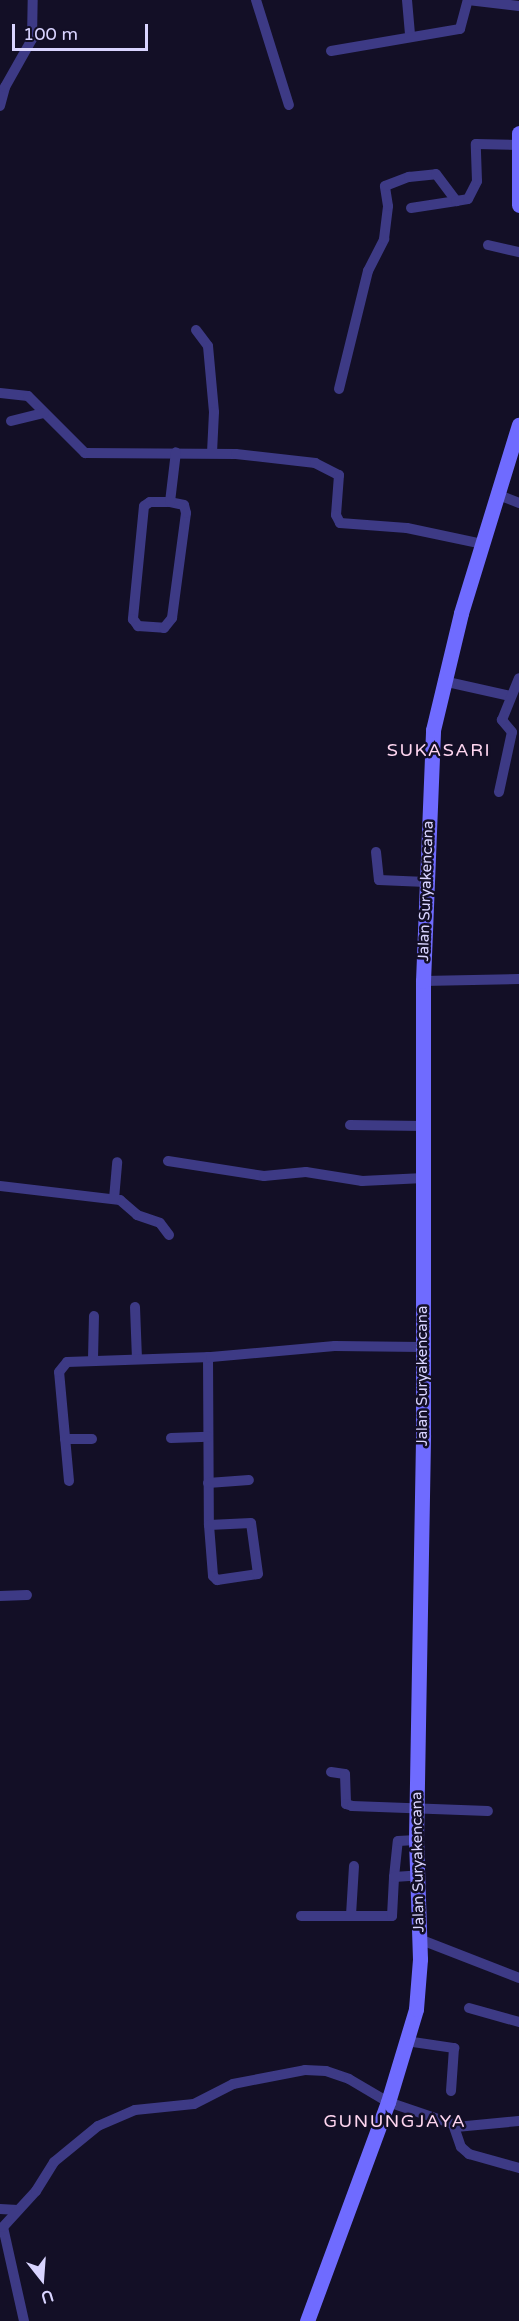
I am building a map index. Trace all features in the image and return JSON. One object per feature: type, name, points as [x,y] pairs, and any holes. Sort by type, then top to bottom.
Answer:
[{"type":"street","points":[[0,106],[7,82],[31,43],[33,0]]},
{"type":"street","points":[[256,0],[289,105]]},
{"type":"street","points":[[407,0],[410,37]]},
{"type":"street","points":[[330,51],[461,28],[468,0],[519,6]]},
{"type":"street","points":[[519,133],[519,205]]},
{"type":"street","points":[[411,208],[468,199],[475,187],[476,144],[518,145]]},
{"type":"street","points":[[339,389],[368,271],[384,239],[388,206],[385,186],[409,177],[436,174],[456,201]]},
{"type":"street","points":[[488,244],[519,252]]},
{"type":"street","points":[[196,330],[205,338],[208,346],[214,411],[212,453]]},
{"type":"street","points":[[0,393],[24,394],[85,453],[176,452],[289,458],[333,469],[341,481],[336,517],[344,524],[407,528],[483,544]]},
{"type":"street","points":[[11,421],[44,413]]},
{"type":"street","name":"Jalan Suryakencana","points":[[307,2321],[388,2102],[416,2009],[420,1875],[416,1840],[416,1808],[423,1347],[423,981],[433,730],[443,681],[496,494],[519,426]]},
{"type":"street","points":[[170,502],[176,452]]},
{"type":"street","points":[[496,494],[519,503]]},
{"type":"street","points":[[170,502],[184,505],[186,513],[172,618],[164,628],[138,626],[133,619],[143,510],[148,503],[170,502]]},
{"type":"street","points":[[500,792],[513,732],[502,720],[519,678]]},
{"type":"street","points":[[443,681],[510,696]]},
{"type":"street","points":[[376,852],[379,880],[426,882]]},
{"type":"street","points":[[423,981],[519,979]]},
{"type":"street","points":[[350,1125],[424,1126]]},
{"type":"street","points":[[168,1161],[264,1176],[306,1172],[362,1181],[424,1178]]},
{"type":"street","points":[[114,1199],[117,1162]]},
{"type":"street","points":[[0,1186],[114,1199],[123,1202],[136,1215],[160,1223],[169,1235]]},
{"type":"street","points":[[135,1307],[137,1358]]},
{"type":"street","points":[[93,1359],[94,1316]]},
{"type":"street","points":[[69,1481],[61,1365],[93,1359],[208,1357],[335,1346],[423,1347]]},
{"type":"street","points":[[208,1357],[209,1525],[214,1578],[255,1578],[258,1574],[251,1523],[209,1525]]},
{"type":"street","points":[[171,1438],[208,1437]]},
{"type":"street","points":[[65,1439],[92,1439]]},
{"type":"street","points":[[208,1483],[249,1480]]},
{"type":"street","points":[[0,1596],[27,1595]]},
{"type":"street","points":[[331,1772],[345,1774],[346,1804],[488,1811]]},
{"type":"street","points":[[301,1916],[392,1916],[398,1841],[416,1840]]},
{"type":"street","points":[[351,1915],[354,1866]]},
{"type":"street","points":[[394,1877],[420,1875]]},
{"type":"street","points":[[419,1939],[519,1978]]},
{"type":"street","points":[[469,2008],[519,2022]]},
{"type":"street","points":[[406,2041],[453,2047],[451,2091]]},
{"type":"street","points":[[24,2321],[3,2228],[36,2191],[54,2162],[98,2126],[135,2110],[194,2104],[233,2084],[305,2070],[349,2079],[388,2102],[456,2127],[519,2121]]},
{"type":"street","points":[[456,2127],[464,2151],[519,2168]]},
{"type":"street","points":[[0,2209],[18,2210]]},
{"type":"district","name":"SUKASARI","points":[[439,750]]},
{"type":"district","name":"GUNUNGJAYA","points":[[395,2121]]}]
